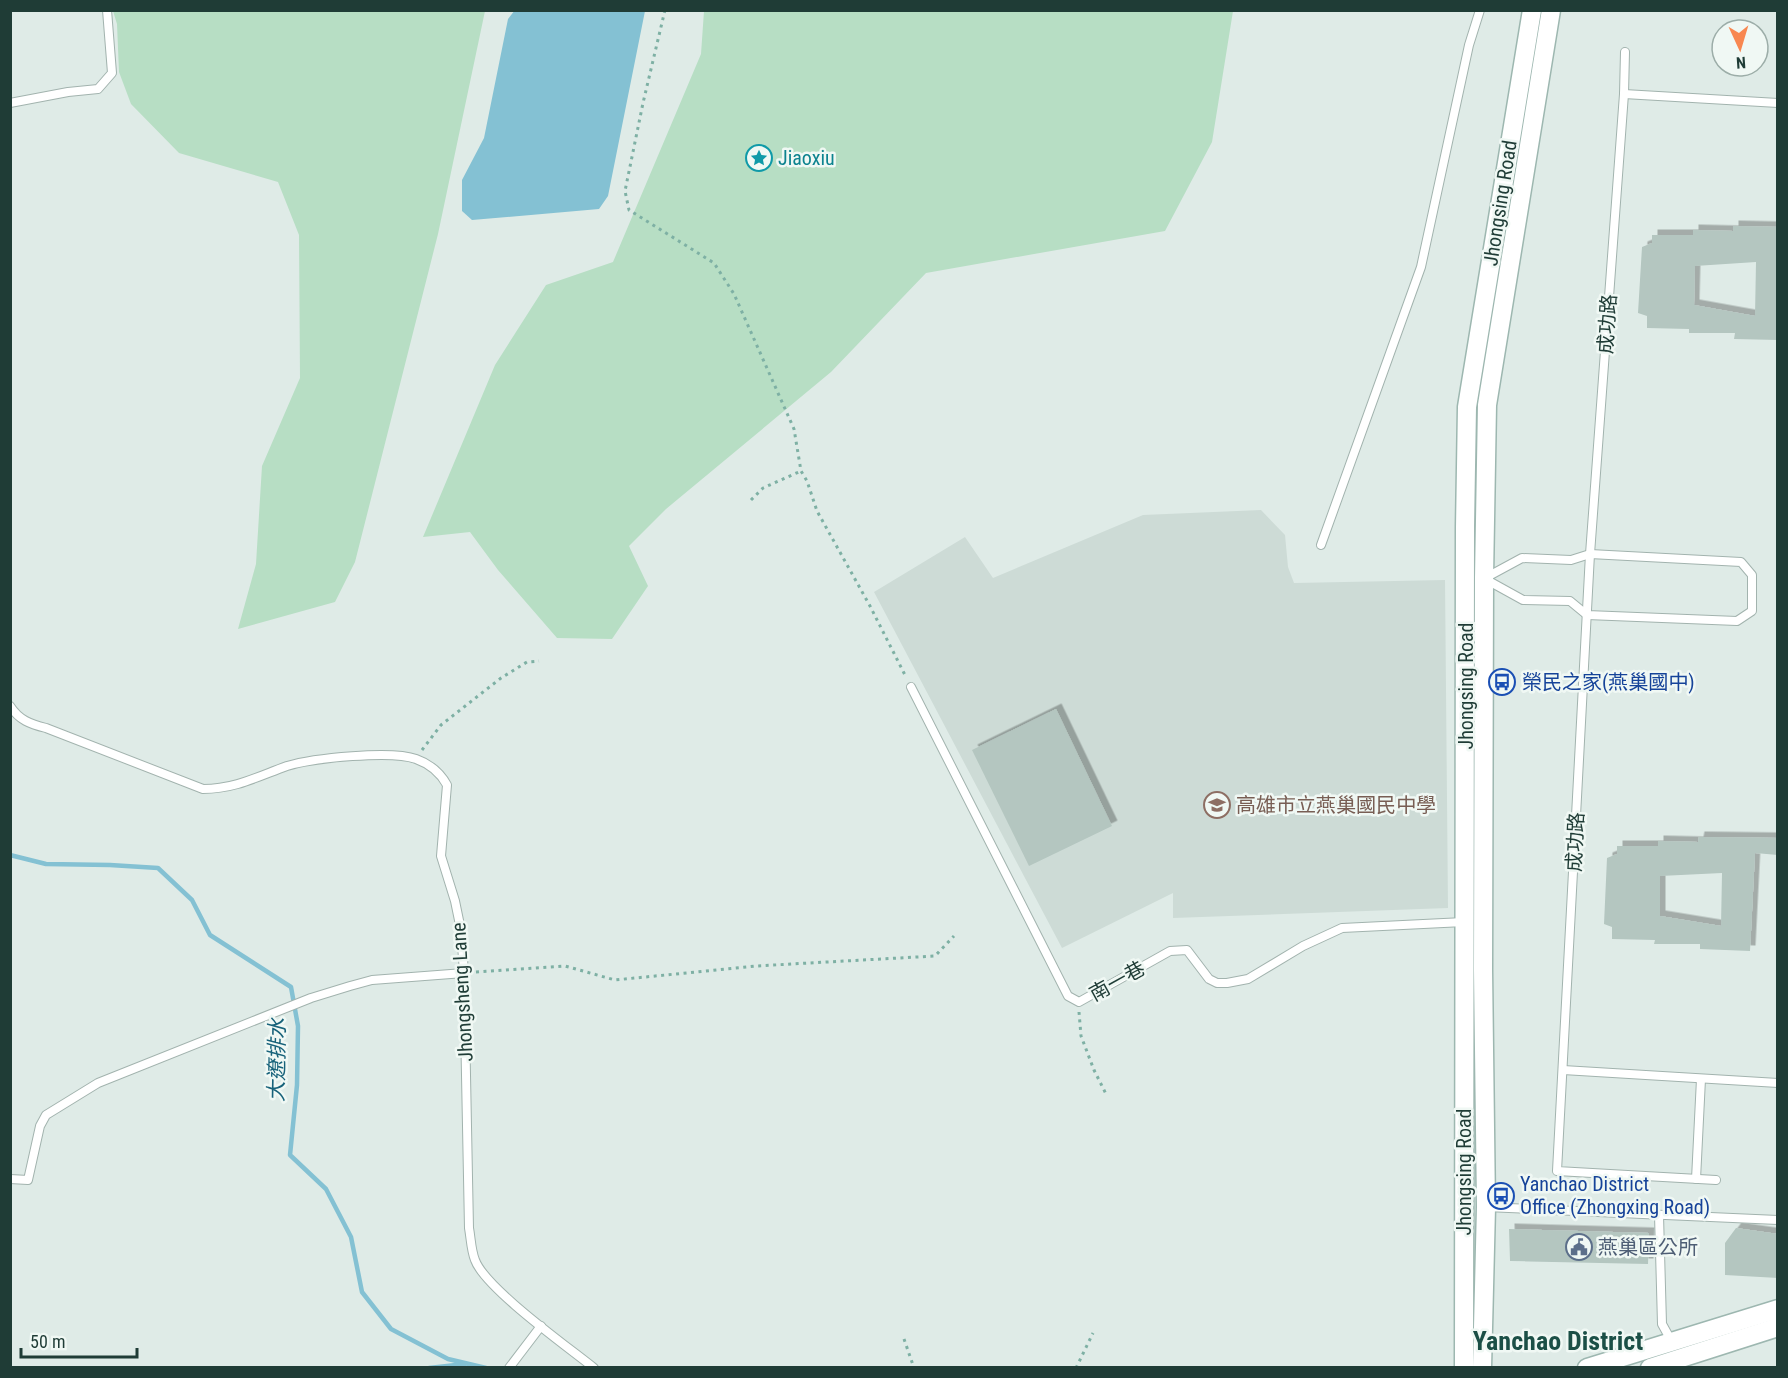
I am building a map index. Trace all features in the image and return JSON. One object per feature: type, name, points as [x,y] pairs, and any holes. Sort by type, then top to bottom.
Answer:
[{"type":"main road","name":"Jhongsing Road","points":[[1464,1368],[1474,922],[1475,578],[1467,407],[1532,10]]},
{"type":"main road","name":"Jhongsing Road","points":[[1475,578],[1487,405],[1551,10]]},
{"type":"main road","name":"Jhongsing Road","points":[[1474,922],[1486,1207],[1482,1368]]},
{"type":"main road","points":[[1650,1368],[1778,1310]]},
{"type":"main road","points":[[1587,1368],[1672,1342],[1693,1350],[1778,1327]]},
{"type":"lane","points":[[10,103],[98,89],[112,73],[107,10]]},
{"type":"lane","points":[[1321,545],[1421,267],[1469,45],[1480,10]]},
{"type":"lane","name":"成功路","points":[[1625,52],[1624,94],[1590,554],[1557,1171],[1716,1180]]},
{"type":"lane","points":[[1624,94],[1778,103]]},
{"type":"lane","points":[[1590,554],[1741,562],[1752,574],[1752,611],[1737,621],[1587,615],[1570,601],[1523,600],[1475,578],[1522,558],[1571,560],[1590,554]]},
{"type":"lane","name":"南一巷","points":[[911,687],[1068,996],[1079,1002],[1170,951],[1187,950],[1209,979],[1227,983],[1248,979],[1303,946],[1342,928],[1474,922]]},
{"type":"lane","name":"Jhongsheng Lane","points":[[10,706],[26,723],[46,728],[203,789],[239,785],[289,765],[327,759],[399,755],[431,766],[441,775],[447,785],[441,856],[455,900],[464,973],[469,1228],[475,1261],[485,1278],[594,1368]]},
{"type":"lane","points":[[10,1179],[28,1180],[40,1126],[46,1115],[98,1083],[311,998],[372,980],[464,973]]},
{"type":"lane","points":[[1563,1070],[1778,1083]]},
{"type":"lane","points":[[1696,1179],[1701,1078]]},
{"type":"lane","points":[[1486,1207],[1778,1220]]},
{"type":"lane","points":[[1659,1215],[1662,1324],[1672,1342]]},
{"type":"lane","points":[[509,1368],[541,1326]]},
{"type":"path","points":[[665,10],[625,190],[629,210],[714,263],[734,294],[794,429],[801,471],[807,481],[817,511],[870,606],[911,687]]},
{"type":"path","points":[[751,500],[764,488],[801,471]]},
{"type":"path","points":[[416,759],[441,725],[501,678],[527,662],[539,661]]},
{"type":"path","points":[[464,973],[565,966],[615,980],[756,966],[935,956],[954,936]]},
{"type":"path","points":[[1079,1002],[1081,1036],[1106,1094]]},
{"type":"path","points":[[1076,1368],[1093,1333]]},
{"type":"path","points":[[904,1339],[914,1368]]},
{"type":"shaded area","name":"高雄市立燕巢國民中學","points":[[1261,510],[1285,535],[1288,567],[1294,583],[1445,580],[1448,908],[1173,918],[1173,893],[1062,948],[874,592],[965,537],[993,578],[1143,515]]},
{"type":"green space","points":[[113,11],[485,11],[438,234],[355,562],[335,602],[238,629],[256,564],[262,466],[300,378],[299,235],[278,182],[179,153],[131,104],[119,72],[117,24]]},
{"type":"green space","points":[[704,11],[1233,11],[1212,142],[1165,231],[926,273],[831,372],[666,509],[629,546],[648,586],[612,639],[557,638],[498,570],[470,532],[423,537],[495,365],[546,285],[613,262],[701,54]]},
{"type":"water","points":[[515,10],[645,11],[608,196],[599,209],[472,220],[462,211],[462,180],[484,138],[508,19]]},
{"type":"building","points":[[1733,226],[1778,227],[1778,340],[1734,339],[1735,333],[1689,333],[1689,329],[1647,328],[1647,316],[1638,313],[1642,247],[1652,243],[1652,235],[1693,235],[1693,230],[1733,231]],"holes":[[[1756,262],[1755,316],[1694,305],[1695,266]]]},
{"type":"building","points":[[1056,709],[1112,826],[1029,866],[972,750]]},
{"type":"building","points":[[1699,837],[1778,838],[1778,855],[1755,853],[1750,951],[1700,949],[1700,944],[1654,944],[1655,940],[1612,939],[1612,927],[1604,924],[1607,858],[1617,854],[1617,846],[1658,846],[1658,841],[1698,842]],"holes":[[[1722,873],[1721,926],[1660,916],[1660,876]]]},
{"type":"building","points":[[1736,1228],[1778,1234],[1778,1278],[1725,1275],[1725,1243]]},
{"type":"building","name":"燕巢區公所","points":[[1509,1229],[1649,1233],[1648,1264],[1510,1261]]},
{"type":"waterway","name":"大遼排水","points":[[10,855],[46,864],[158,868],[192,900],[210,935],[291,987],[298,1026],[297,1085],[290,1155],[326,1189],[351,1237],[362,1292],[391,1329],[448,1359],[486,1368]]},
{"type":"waterway","points":[[429,1368],[465,1364]]},
{"type":"place","name":"Jiaoxiu","points":[[759,158]]},
{"type":"place","name":"榮民之家(燕巢國中)","points":[[1502,682]]},
{"type":"place","name":"高雄市立燕巢國民中學","points":[[1217,805]]},
{"type":"place","name":"Yanchao District Office (Zhongxing Road)","points":[[1501,1196]]},
{"type":"place","name":"燕巢區公所","points":[[1579,1247]]},
{"type":"district","name":"Yanchao District","points":[[1558,1341]]}]
